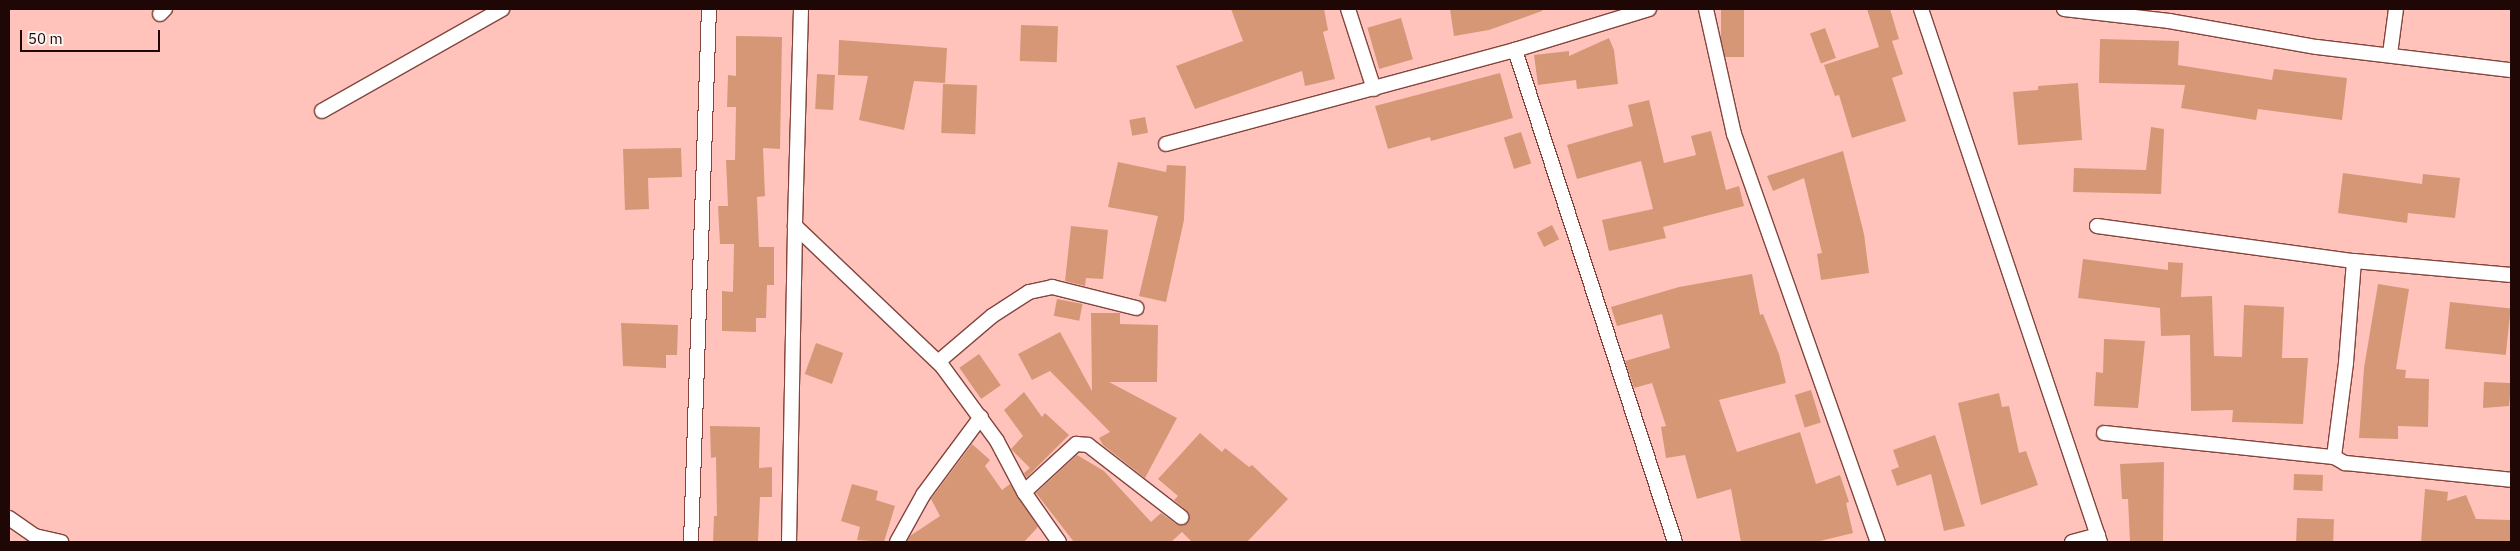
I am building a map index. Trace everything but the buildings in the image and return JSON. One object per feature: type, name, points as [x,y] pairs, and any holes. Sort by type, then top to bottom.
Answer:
[{"type":"street","points":[[322,111],[502,9]]},
{"type":"street","points":[[691,542],[709,9]]},
{"type":"street","points":[[789,542],[801,9]]},
{"type":"street","points":[[1348,9],[1374,89]]},
{"type":"street","points":[[1166,144],[1515,50],[1649,9]]},
{"type":"street","points":[[1706,9],[1734,134],[1878,542]]},
{"type":"street","points":[[1921,9],[2099,539],[2072,542]]},
{"type":"street","points":[[2064,9],[2169,22],[2317,47],[2390,54],[2511,70]]},
{"type":"street","points":[[2390,54],[2396,9]]},
{"type":"street","points":[[1515,50],[1675,542]]},
{"type":"street","points":[[795,226],[938,362],[981,417],[1024,492],[1059,542]]},
{"type":"street","points":[[2097,226],[2354,261],[2511,275]]},
{"type":"street","points":[[2334,457],[2346,363],[2354,261]]},
{"type":"street","points":[[938,362],[992,316],[1029,292],[1052,286],[1136,308]]},
{"type":"street","points":[[897,542],[923,495],[981,417]]},
{"type":"street","points":[[2104,434],[2334,457],[2345,463],[2511,480]]},
{"type":"street","points":[[1024,492],[1076,444],[1088,445],[1181,517]]},
{"type":"street","points":[[9,518],[34,536],[62,542]]}]
